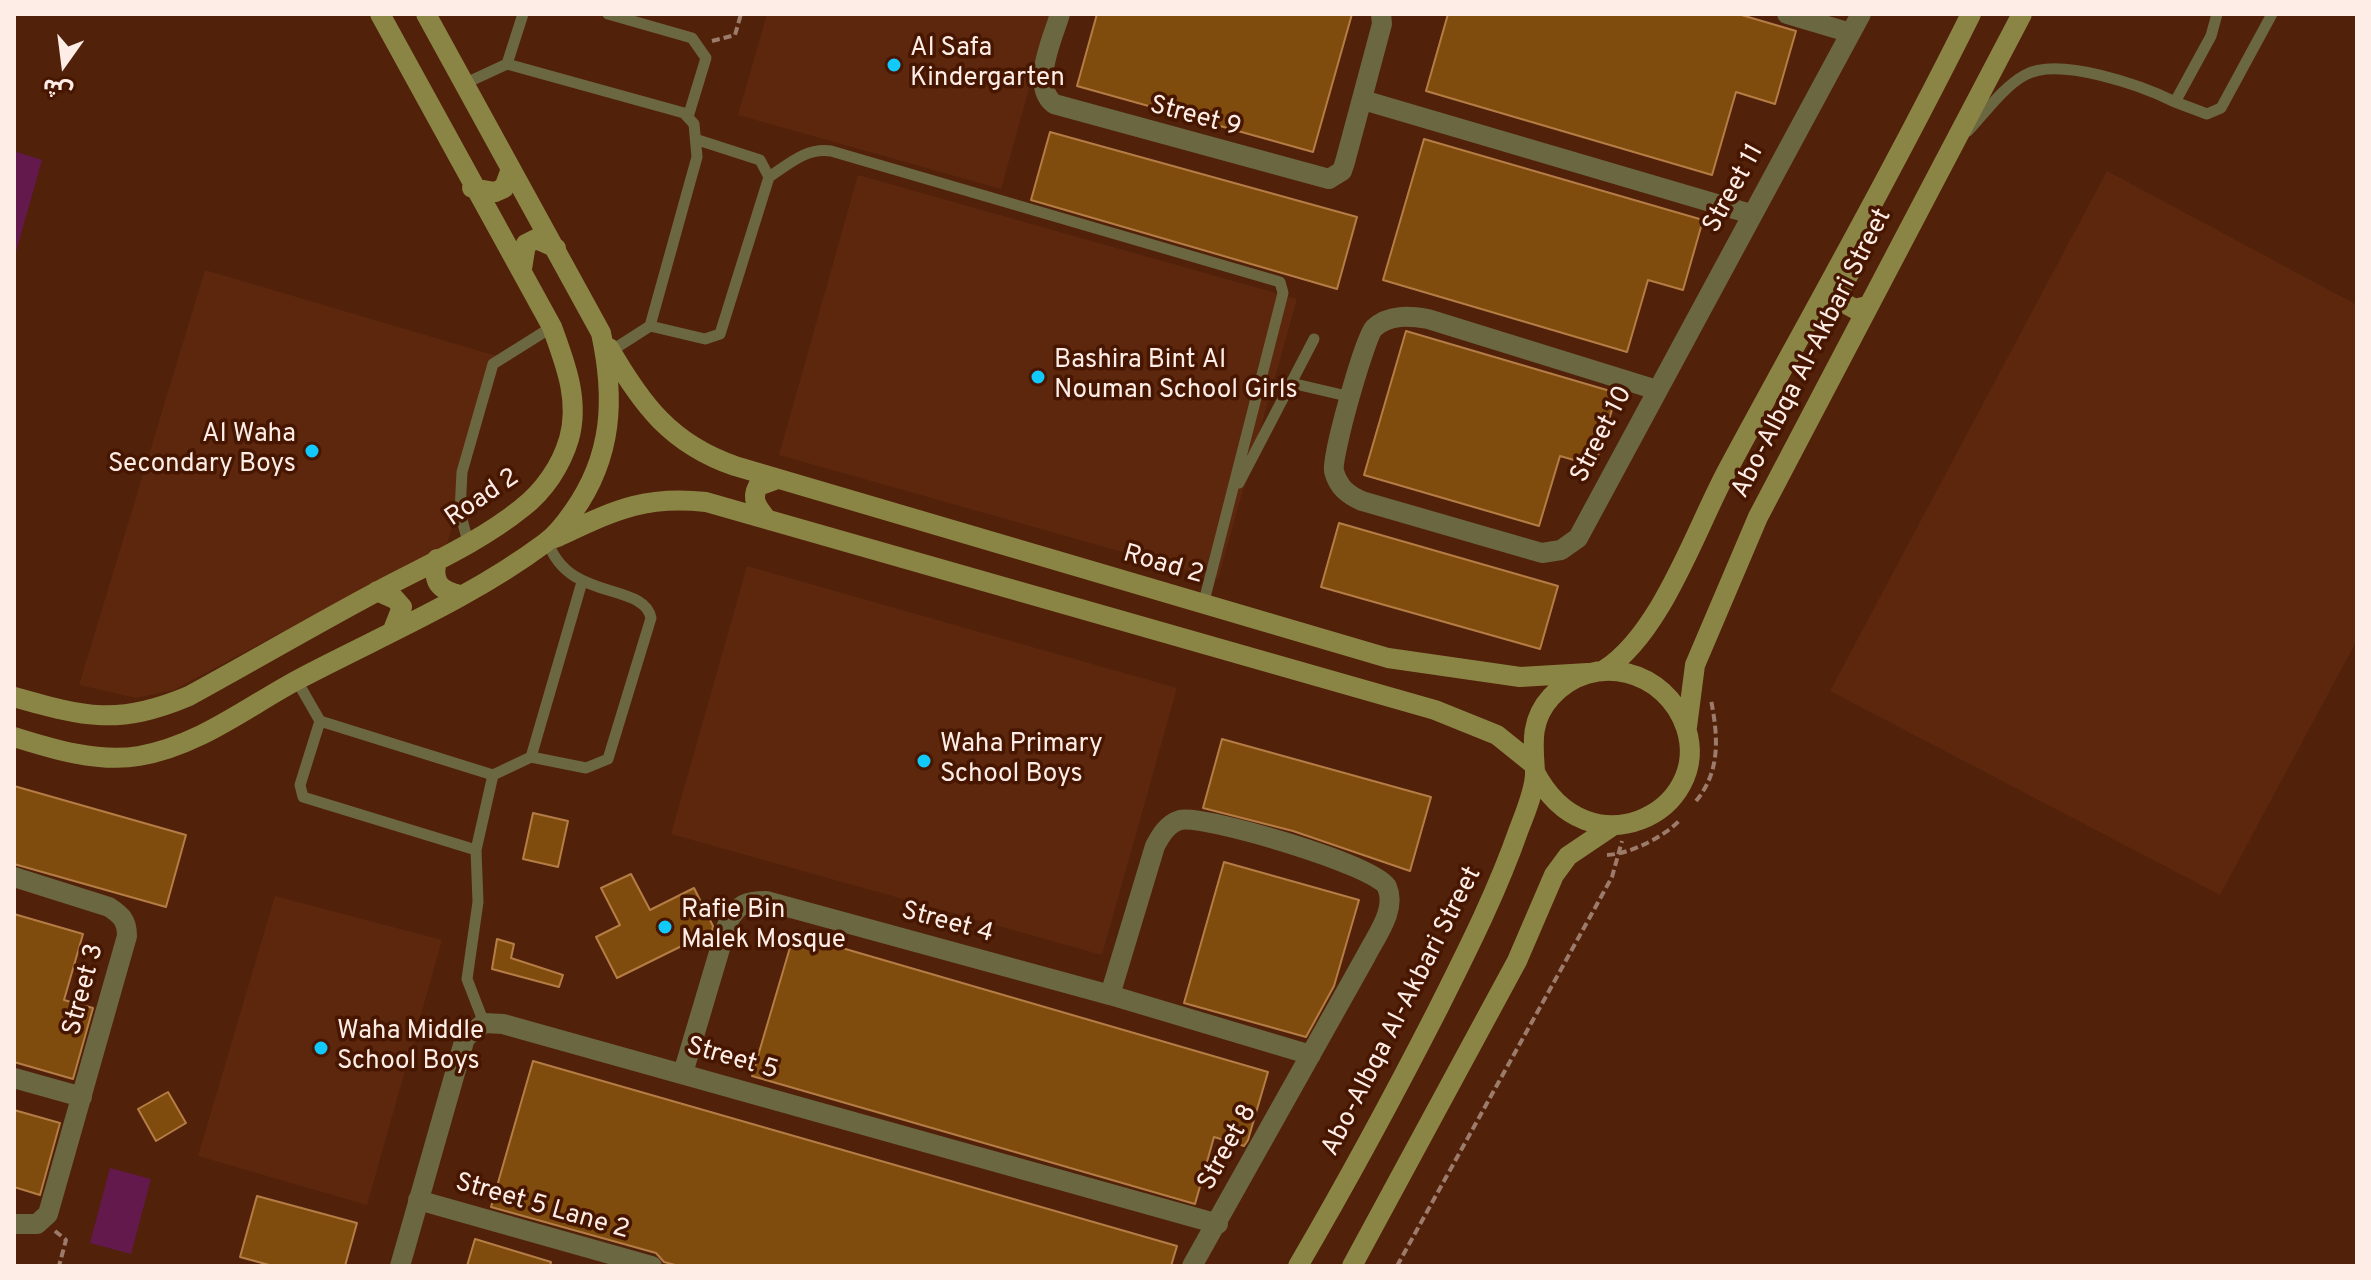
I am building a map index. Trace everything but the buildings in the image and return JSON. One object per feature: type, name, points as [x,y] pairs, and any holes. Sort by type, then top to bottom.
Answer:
[{"type":"street","name":"Road 2","points":[[14,697],[103,717],[131,716],[161,708],[468,542],[521,509],[542,490],[569,439],[573,410],[569,374],[552,327],[522,269],[472,188],[380,14]]},
{"type":"street","name":"Road 2","points":[[426,14],[611,351],[652,413],[684,443],[705,456],[1388,658],[1435,668],[1520,677],[1596,672]]},
{"type":"street","name":"Street 9","points":[[1060,14],[1043,76],[1048,99],[1062,108],[1329,179],[1342,171],[1383,14]]},
{"type":"street","points":[[1787,14],[1851,33]]},
{"type":"street","name":"Street 11","points":[[1657,390],[1861,14]]},
{"type":"street","name":"Abo-Albqa Al-Akbari Street","points":[[1596,672],[1624,658],[1648,627],[1710,504],[1971,14]]},
{"type":"street","name":"Abo-Albqa Al-Akbari Street","points":[[1687,731],[1695,665],[1718,604],[1758,517],[2022,14]]},
{"type":"street","points":[[1867,306],[1846,307],[1840,297],[1841,289],[1926,129],[1933,89]]},
{"type":"street","points":[[1363,100],[1751,214]]},
{"type":"street","points":[[472,188],[484,192],[504,188],[511,169]]},
{"type":"street","points":[[522,269],[526,244],[536,239],[556,248]]},
{"type":"street","name":"Street 10","points":[[1409,316],[1428,319],[1657,390],[1578,538],[1561,550],[1542,553],[1362,501],[1345,492],[1333,466],[1370,334],[1381,322],[1409,316]]},
{"type":"street","name":"Road 2","points":[[548,542],[588,487],[607,441],[610,381],[601,333]]},
{"type":"street","points":[[766,518],[757,507],[755,493],[758,486],[777,479]]},
{"type":"street","name":"Road 2","points":[[19,739],[96,757],[139,756],[193,741],[297,681],[460,595],[548,542],[631,505],[658,499],[706,502],[766,518],[1435,710],[1497,735],[1534,768]]},
{"type":"street","points":[[437,559],[434,574],[438,585],[460,595]]},
{"type":"street","points":[[1141,627],[1156,621],[1162,609],[1162,601],[1152,590]]},
{"type":"street","points":[[377,591],[395,599],[402,607],[393,630]]},
{"type":"street","points":[[1352,1266],[1517,961],[1554,875],[1568,856],[1618,826],[1644,819],[1676,792],[1685,773],[1687,731],[1679,710],[1665,693],[1647,679],[1626,672],[1596,672],[1566,683],[1549,698],[1537,718],[1532,741],[1534,768],[1547,794],[1564,812],[1586,823],[1618,826]]},
{"type":"street","points":[[19,739],[18,717],[25,706],[36,703]]},
{"type":"street","name":"Abo-Albqa Al-Akbari Street","points":[[1298,1266],[1389,1107],[1476,933],[1516,838],[1534,768]]},
{"type":"street","name":"Street 8","points":[[1110,995],[1155,846],[1162,832],[1177,821],[1205,821],[1336,858],[1381,879],[1389,891],[1390,902],[1366,956],[1192,1266]]},
{"type":"street","name":"Street 3","points":[[14,877],[92,899],[121,915],[127,924],[127,936],[82,1097],[48,1214],[43,1221]]},
{"type":"street","name":"Street 4","points":[[683,1073],[728,922],[735,909],[753,901],[766,901],[1110,995],[1311,1055]]},
{"type":"street","points":[[400,1266],[465,1038],[484,1023]]},
{"type":"street","name":"Street 5","points":[[484,1023],[503,1024],[683,1073],[1218,1224]]},
{"type":"street","points":[[14,1078],[82,1097]]},
{"type":"street","name":"Street 5 Lane 2","points":[[418,1200],[652,1266]]},
{"type":"street","points":[[14,1224],[29,1226],[43,1221]]},
{"type":"lane","points":[[507,64],[523,14]]},
{"type":"lane","points":[[608,14],[692,38],[698,45],[706,58],[688,117]]},
{"type":"lane","points":[[2175,102],[2211,36],[2217,14]]},
{"type":"lane","points":[[1948,152],[2018,79],[2037,70],[2072,71],[2128,81],[2207,114],[2221,108],[2272,14]]},
{"type":"lane","points":[[466,83],[507,64],[684,113],[688,117],[698,140],[697,157],[650,326],[611,351]]},
{"type":"lane","points":[[698,140],[760,160],[769,177]]},
{"type":"lane","points":[[650,326],[705,339],[720,334],[769,177],[806,153],[818,149],[1280,282],[1283,293],[1203,605]]},
{"type":"lane","points":[[468,542],[460,512],[462,472],[493,364],[552,327]]},
{"type":"lane","points":[[1230,501],[1314,339]]},
{"type":"lane","points":[[1291,383],[1351,397]]},
{"type":"lane","points":[[484,1023],[467,979],[478,902],[476,850],[493,775],[518,760],[531,757],[586,768],[608,759],[651,618],[643,603],[582,582],[563,570],[548,542]]},
{"type":"lane","points":[[531,757],[582,582]]},
{"type":"lane","points":[[297,681],[320,721],[493,775]]},
{"type":"lane","points":[[320,721],[300,785],[303,797],[476,850]]},
{"type":"path","points":[[698,45],[735,35],[741,14]]},
{"type":"path","points":[[1397,1266],[1612,877],[1618,826]]},
{"type":"path","points":[[43,1221],[66,1240],[59,1266]]},
{"type":"shaded area","name":"Al Safa Kindergarten","points":[[767,14],[1050,14],[1001,189],[738,115]]},
{"type":"shaded area","points":[[14,151],[42,160],[14,259]]},
{"type":"shaded area","points":[[2107,171],[2357,305],[2357,640],[2220,895],[1830,691]]},
{"type":"shaded area","name":"Bashira Bint Al Nouman School Girls","points":[[858,175],[1297,299],[1218,579],[779,455]]},
{"type":"shaded area","name":"Al Waha Secondary Boys","points":[[205,270],[500,357],[447,544],[174,690],[136,698],[79,685]]},
{"type":"shaded area","name":"Waha Primary School Boys","points":[[747,566],[1177,688],[1102,955],[671,834]]},
{"type":"shaded area","name":"Waha Middle School Boys","points":[[275,896],[442,940],[367,1205],[198,1156]]},
{"type":"shaded area","points":[[110,1168],[151,1179],[131,1254],[90,1243]]},
{"type":"place","name":"Al Safa Kindergarten","points":[[894,65]]},
{"type":"place","name":"Bashira Bint Al Nouman School Girls","points":[[1038,377]]},
{"type":"place","name":"Al Waha Secondary Boys","points":[[312,451]]},
{"type":"place","name":"Waha Primary School Boys","points":[[924,761]]},
{"type":"place","name":"Rafie Bin Malek Mosque","points":[[665,927]]},
{"type":"place","name":"Waha Middle School Boys","points":[[321,1048]]}]
